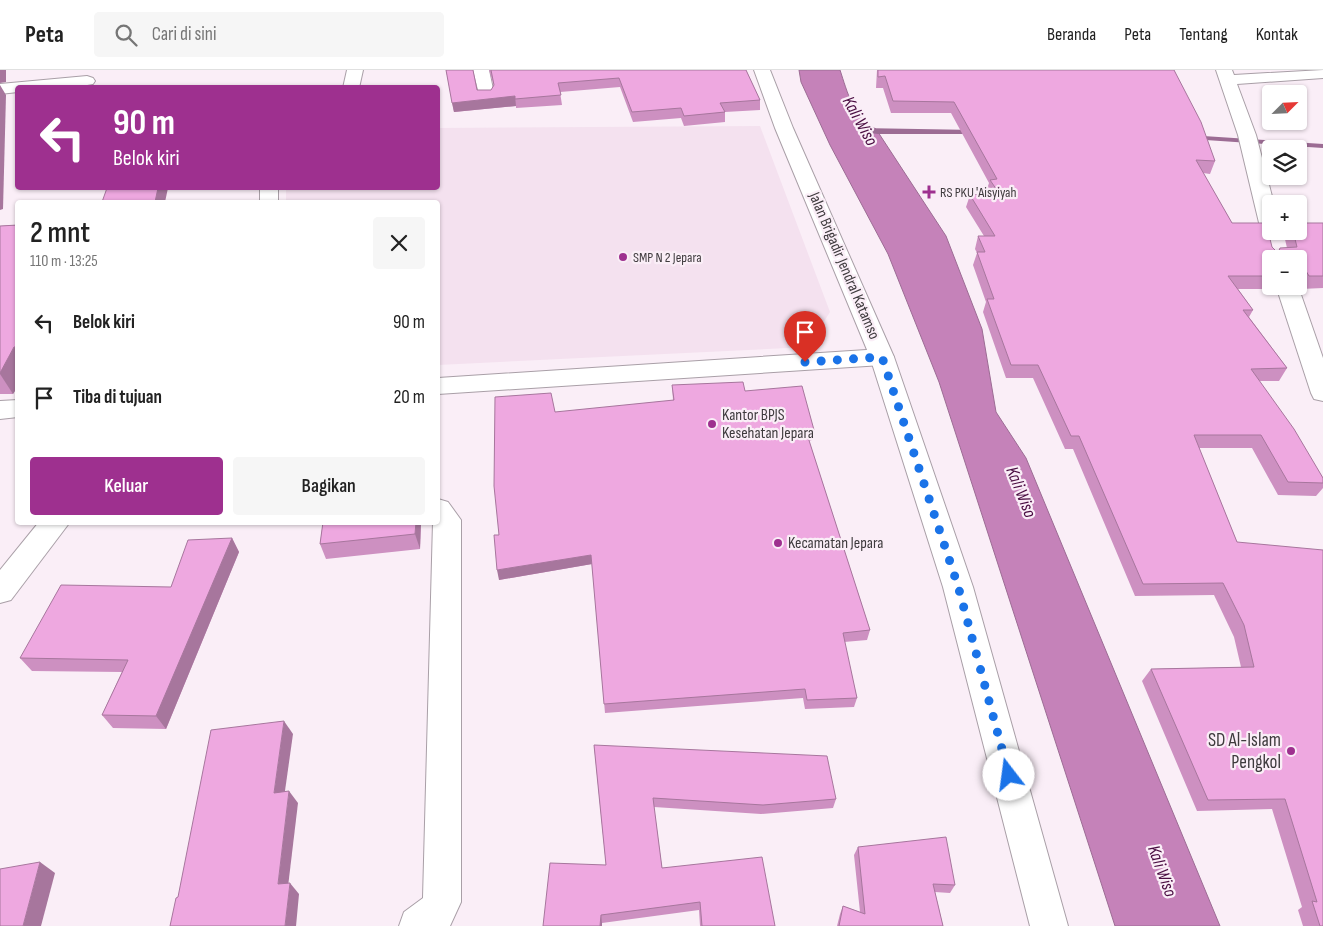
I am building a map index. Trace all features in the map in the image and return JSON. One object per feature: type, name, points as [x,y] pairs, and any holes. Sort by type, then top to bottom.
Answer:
[{"type":"street","points":[[352,85],[354,70]]},
{"type":"street","points":[[482,70],[486,94]]},
{"type":"street","name":"Jalan Brigadir Jendral Katamso","points":[[762,70],[784,128],[882,357],[958,586],[1049,926]]},
{"type":"street","points":[[1262,195],[1249,144],[1225,75],[1323,73]]},
{"type":"street","points":[[35,85],[88,79]]},
{"type":"street","points":[[0,89],[15,87]]},
{"type":"street","points":[[1290,295],[1323,393]]},
{"type":"street","points":[[440,386],[882,357]]},
{"type":"street","points":[[0,410],[15,408]]},
{"type":"street","points":[[418,926],[434,916],[442,902],[447,520],[440,511]]},
{"type":"street","points":[[0,591],[54,525]]},
{"type":"shaded area","name":"SMP N 2 Jepara","points":[[760,126],[830,312],[808,347],[440,365],[440,200],[286,200],[286,190],[440,190],[440,128]]},
{"type":"water","name":"Kali Wiso","points":[[799,70],[840,70],[852,104],[857,112],[868,125],[876,129],[946,236],[982,329],[996,412],[1026,458],[1220,926],[1115,926],[939,382],[888,254],[830,145],[801,82]]},
{"type":"building","points":[[446,70],[473,70],[477,90],[491,90],[494,85],[491,70],[746,70],[760,100],[720,103],[725,112],[684,116],[681,108],[632,112],[619,78],[558,83],[561,95],[515,99],[515,96],[452,103]]},
{"type":"building","points":[[878,70],[1174,70],[1201,122],[1215,161],[1196,160],[1232,223],[1262,223],[1262,240],[1270,240],[1275,250],[1262,250],[1262,276],[1228,276],[1253,310],[1243,310],[1287,368],[1251,369],[1294,429],[1323,478],[1323,483],[1288,482],[1261,435],[1194,435],[1237,542],[1323,550],[1323,926],[1320,926],[1312,901],[1317,902],[1285,799],[1208,800],[1151,669],[1254,667],[1244,625],[1223,583],[1143,584],[1079,436],[1071,436],[1038,365],[1011,365],[987,299],[994,299],[977,252],[985,252],[978,236],[995,236],[970,195],[999,193],[990,180],[997,179],[954,102],[893,101],[885,76],[878,77]]},
{"type":"building","points":[[106,190],[158,190],[155,200],[103,200]]},
{"type":"building","points":[[1307,223],[1323,223],[1323,276],[1309,276],[1307,273],[1307,250],[1279,250],[1280,248],[1297,247],[1295,240],[1307,240]]},
{"type":"building","points":[[15,225],[15,347],[0,373],[0,226]]},
{"type":"building","points":[[743,382],[745,391],[802,386],[814,430],[806,431],[870,630],[843,633],[857,698],[807,700],[805,689],[604,704],[591,555],[497,570],[494,535],[499,535],[494,486],[495,397],[551,393],[555,412],[674,400],[672,385]]},
{"type":"building","points":[[323,525],[416,525],[415,534],[320,544]]},
{"type":"building","points":[[232,538],[156,716],[102,715],[128,660],[20,658],[61,585],[171,587],[188,540]]},
{"type":"building","points":[[284,721],[274,793],[289,791],[278,884],[290,883],[285,926],[170,926],[176,898],[178,897],[211,730]]},
{"type":"building","points":[[594,745],[827,756],[836,799],[763,805],[653,798],[662,868],[762,857],[775,926],[702,926],[700,902],[601,915],[600,926],[543,926],[550,863],[606,865]]},
{"type":"building","points":[[946,837],[955,885],[933,884],[943,926],[839,926],[843,906],[865,914],[858,847]]},
{"type":"building","points":[[40,862],[23,926],[0,926],[0,869]]},
{"type":"waterway","name":"Kali Wiso","points":[[863,130],[878,132],[976,132]]},
{"type":"waterway","points":[[1191,137],[1323,146]]},
{"type":"place","name":"RS PKU 'Aisyiyah","points":[[929,192]]},
{"type":"place","name":"SMP N 2 Jepara","points":[[623,257]]},
{"type":"place","name":"Kantor BPJS Kesehatan Jepara","points":[[712,424]]},
{"type":"place","name":"Kecamatan Jepara","points":[[778,543]]},
{"type":"place","name":"SD Al-Islam Pengkol","points":[[1291,751]]},
{"type":"route","points":[[805,362],[882,357],[958,586],[1009,775]]}]
